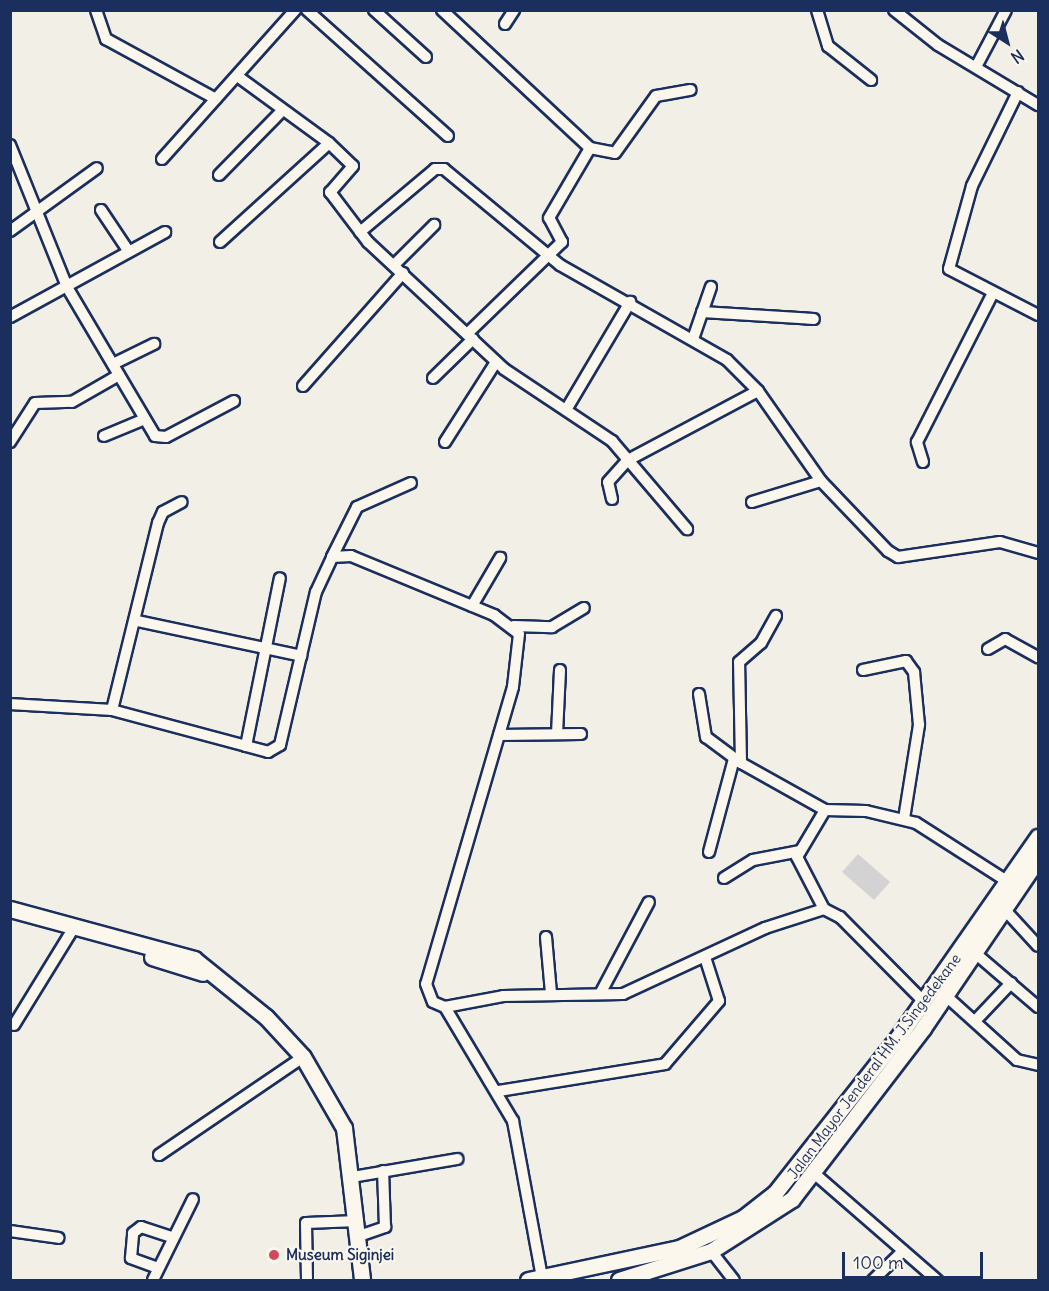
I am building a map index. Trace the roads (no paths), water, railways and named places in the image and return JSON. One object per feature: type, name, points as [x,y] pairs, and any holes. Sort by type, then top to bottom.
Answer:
[{"type":"main road","name":"Jalan Mayor Jenderal HM. J.Singedekane","points":[[888,1063],[924,1002],[1010,883],[1038,837]]},
{"type":"main road","name":"Jalan Mayor Jenderal HM. J.Singedekane","points":[[535,1279],[679,1248],[743,1218],[792,1177],[873,1083],[945,995],[1006,911],[1038,859]]},
{"type":"main road","points":[[11,914],[194,959],[258,1010],[303,1057],[336,1106],[352,1177],[359,1228],[362,1281]]},
{"type":"main road","name":"Jalan Mayor Jenderal HM. J.Singedekane","points":[[619,1281],[711,1251],[767,1219],[815,1174],[873,1083]]},
{"type":"street","points":[[96,10],[106,39],[216,99]]},
{"type":"street","points":[[162,159],[295,10]]},
{"type":"street","points":[[307,10],[448,136]]},
{"type":"street","points":[[374,10],[426,57]]},
{"type":"street","points":[[442,10],[590,148],[615,153],[656,96],[690,90]]},
{"type":"street","points":[[505,24],[514,10]]},
{"type":"street","points":[[817,10],[828,46],[871,81]]},
{"type":"street","points":[[894,10],[976,67],[1038,105]]},
{"type":"street","points":[[976,67],[1006,10]]},
{"type":"street","points":[[237,75],[282,111],[329,143],[353,166],[330,192],[360,232],[496,362],[566,410],[628,460],[687,529]]},
{"type":"street","points":[[1018,92],[972,186],[949,269],[1038,315]]},
{"type":"street","points":[[219,175],[282,111]]},
{"type":"street","points":[[220,242],[329,143]]},
{"type":"street","points":[[10,145],[39,206],[67,287],[145,419],[160,438],[234,401]]},
{"type":"street","points":[[433,378],[548,257],[562,239],[549,218],[590,148]]},
{"type":"street","points":[[10,231],[39,206],[97,168]]},
{"type":"street","points":[[360,232],[441,168],[548,257],[694,336],[759,391],[821,481],[897,556],[1000,542],[1038,553]]},
{"type":"street","points":[[101,210],[129,252]]},
{"type":"street","points":[[394,265],[434,225]]},
{"type":"street","points":[[10,317],[165,232]]},
{"type":"street","points":[[303,386],[403,273]]},
{"type":"street","points":[[694,336],[711,287]]},
{"type":"street","points":[[923,462],[916,442],[993,293]]},
{"type":"street","points":[[566,410],[630,302]]},
{"type":"street","points":[[702,312],[814,319]]},
{"type":"street","points":[[113,364],[154,344]]},
{"type":"street","points":[[445,442],[496,362]]},
{"type":"street","points":[[10,442],[35,403],[72,402],[119,375]]},
{"type":"street","points":[[612,499],[608,482],[628,460],[759,391]]},
{"type":"street","points":[[104,436],[145,419]]},
{"type":"street","points":[[752,502],[821,481]]},
{"type":"street","points":[[10,704],[112,710],[268,752],[280,745],[316,592],[357,507],[411,483]]},
{"type":"street","points":[[112,710],[137,621],[158,523],[163,512],[182,502]]},
{"type":"street","points":[[332,557],[347,554],[514,626],[552,627],[584,608]]},
{"type":"street","points":[[472,606],[500,558]]},
{"type":"street","points":[[246,746],[254,726],[264,648],[280,578]]},
{"type":"street","points":[[709,852],[738,761],[739,662],[761,643],[776,616]]},
{"type":"street","points":[[137,621],[301,656]]},
{"type":"street","points":[[514,626],[519,634],[513,687],[426,984],[427,996],[445,1007],[551,993],[600,994],[633,991],[765,928],[824,909]]},
{"type":"street","points":[[988,649],[1005,639],[1038,657]]},
{"type":"street","points":[[863,670],[906,661],[914,672],[919,725],[904,819]]},
{"type":"street","points":[[557,734],[561,670]]},
{"type":"street","points":[[699,694],[706,737],[738,761],[825,810],[904,819],[1010,883]]},
{"type":"street","points":[[499,735],[581,734]]},
{"type":"street","points":[[825,810],[800,851],[798,862],[824,909],[840,917],[924,1002]]},
{"type":"street","points":[[724,878],[753,860],[800,851]]},
{"type":"street","points":[[600,994],[649,902]]},
{"type":"street","points":[[1006,911],[1038,946]]},
{"type":"street","points":[[14,1025],[73,930]]},
{"type":"street","points":[[546,937],[551,993]]},
{"type":"street","points":[[975,953],[1038,1007]]},
{"type":"street","points":[[499,1091],[665,1064],[719,1001],[705,957]]},
{"type":"street","points":[[976,1020],[1011,983]]},
{"type":"street","points":[[945,995],[976,1020],[1017,1060],[1038,1065]]},
{"type":"street","points":[[445,1007],[451,1024],[499,1091],[516,1130],[535,1279]]},
{"type":"street","points":[[159,1155],[303,1057]]},
{"type":"street","points":[[352,1177],[457,1159]]},
{"type":"street","points":[[307,1281],[306,1223],[359,1228],[385,1227],[382,1171]]},
{"type":"street","points":[[815,1174],[937,1281]]},
{"type":"street","points":[[153,1281],[171,1237],[193,1199]]},
{"type":"street","points":[[158,1268],[131,1258],[133,1233],[141,1227],[171,1237]]},
{"type":"street","points":[[10,1231],[59,1238]]},
{"type":"street","points":[[711,1251],[721,1276],[734,1281]]},
{"type":"street","points":[[873,1281],[903,1251]]},
{"type":"place","name":"Museum Siginjei","points":[[274,1255]]}]
